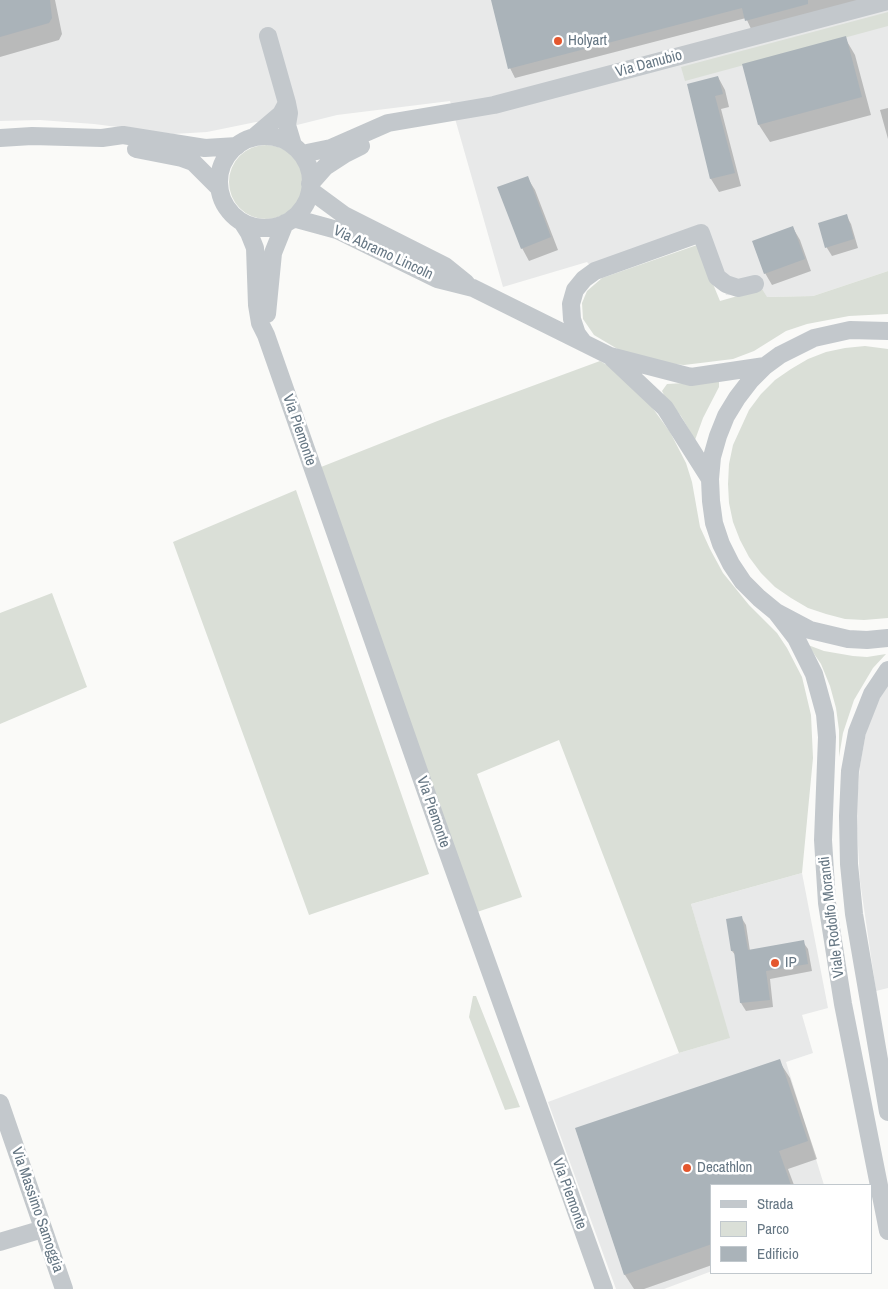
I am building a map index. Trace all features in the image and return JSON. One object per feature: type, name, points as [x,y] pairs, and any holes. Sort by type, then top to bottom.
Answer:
[{"type":"street","name":"Via Danubio","points":[[297,150],[331,148],[388,122],[494,105],[888,1]]},
{"type":"street","points":[[268,36],[287,103],[289,113],[287,125],[297,150],[308,165],[310,187],[305,205],[289,221],[273,227],[258,228],[242,222],[232,214],[223,202],[219,188],[220,173],[224,161],[232,150],[254,138],[266,136],[280,139],[297,150]]},
{"type":"street","points":[[254,138],[281,114],[287,103]]},
{"type":"street","name":"Via Danubio","points":[[310,187],[325,167],[409,118]]},
{"type":"street","points":[[0,138],[32,136],[102,138],[123,135],[205,148],[237,146]]},
{"type":"street","points":[[102,138],[117,145],[166,154],[193,162],[219,188]]},
{"type":"street","name":"Via Abramo Lincoln","points":[[310,187],[344,215],[445,266],[473,288],[610,356],[691,377],[766,366]]},
{"type":"street","name":"Via Abramo Lincoln","points":[[289,221],[337,230],[436,279],[473,288]]},
{"type":"street","name":"Via Piemonte","points":[[266,335],[273,253],[277,239],[289,221]]},
{"type":"street","name":"Via Piemonte","points":[[242,222],[249,233],[254,248],[257,305],[260,322],[438,828],[604,1289]]},
{"type":"street","points":[[583,342],[577,334],[572,319],[571,304],[575,290],[584,279],[595,271],[701,232],[717,277],[726,284],[738,288],[755,284]]},
{"type":"street","name":"Viale Rodolfo Morandi","points":[[888,331],[850,330],[814,338],[788,350],[766,366],[750,381],[726,416],[712,457],[710,479],[714,523],[724,550],[743,582],[759,598],[776,612],[810,630],[829,636],[868,640],[888,638]]},
{"type":"street","name":"Via Abramo Lincoln","points":[[610,356],[665,408],[710,479]]},
{"type":"street","name":"Viale Rodolfo Morandi","points":[[776,612],[796,638],[814,674],[825,714],[827,736],[823,840],[827,903],[843,1004],[888,1231]]},
{"type":"street","name":"Viale Rodolfo Morandi","points":[[888,670],[872,694],[857,732],[850,771],[848,816],[849,864],[854,914],[888,1112]]},
{"type":"street","name":"Via Massimo Samoggia","points":[[0,1103],[64,1289]]},
{"type":"street","points":[[0,1242],[43,1229]]},
{"type":"shaded area","points":[[0,0],[888,0],[888,271],[813,296],[767,297],[726,295],[701,233],[595,271],[587,262],[503,287],[450,101],[337,115],[297,125],[256,122],[207,132],[173,134],[94,124],[40,120],[0,121]]},
{"type":"shaded area","points":[[888,683],[888,988],[876,991],[860,881],[857,800],[860,765],[866,732],[871,715]]},
{"type":"shaded area","points":[[802,873],[828,1008],[802,1015],[813,1053],[786,1062],[824,1184],[710,1184],[710,1272],[664,1289],[616,1289],[548,1102],[679,1053],[729,1038],[691,904]]},
{"type":"green space","points":[[888,12],[888,26],[685,81],[681,67]]},
{"type":"green space","points":[[266,145],[287,151],[297,161],[303,182],[297,203],[287,213],[266,219],[245,213],[235,203],[229,182],[235,161],[245,151]]},
{"type":"green space","points":[[697,245],[720,301],[762,289],[767,297],[813,296],[888,271],[888,314],[849,316],[807,324],[786,331],[754,351],[733,359],[684,365],[631,357],[594,335],[583,319],[582,303],[587,291],[602,278]]},
{"type":"green space","points":[[865,346],[888,349],[888,618],[864,620],[845,619],[808,608],[775,587],[761,573],[749,557],[733,522],[728,484],[729,464],[733,445],[749,410],[761,394],[775,380],[808,359],[826,352]]},
{"type":"green space","points":[[600,361],[612,368],[646,399],[670,432],[686,463],[692,482],[700,527],[710,549],[723,573],[749,605],[777,633],[787,648],[802,677],[811,715],[813,758],[802,873],[691,904],[730,1038],[679,1053],[559,740],[477,774],[522,897],[477,912],[321,467],[440,420]]},
{"type":"green space","points":[[719,381],[719,387],[703,418],[695,440],[681,416],[662,391],[667,384]]},
{"type":"green space","points":[[296,490],[429,874],[309,915],[173,542]]},
{"type":"green space","points":[[52,593],[87,687],[0,724],[0,613]]},
{"type":"green space","points":[[808,645],[824,651],[853,656],[867,657],[886,654],[873,668],[854,700],[843,733],[839,757],[839,730],[830,686],[821,664]]},
{"type":"green space","points":[[473,996],[476,996],[520,1107],[505,1110],[469,1017]]},
{"type":"building","points":[[0,0],[50,0],[52,18],[49,23],[0,37]]},
{"type":"building","name":"Holyart","points":[[491,0],[808,0],[808,4],[745,21],[742,8],[508,69]]},
{"type":"building","points":[[846,36],[862,97],[758,125],[742,64]]},
{"type":"building","points":[[718,76],[723,94],[715,96],[735,173],[710,179],[687,84]]},
{"type":"building","points":[[528,176],[551,237],[521,249],[497,187]]},
{"type":"building","points":[[847,214],[854,239],[825,248],[818,223]]},
{"type":"building","points":[[793,226],[805,259],[764,274],[752,241]]},
{"type":"building","points":[[742,916],[748,950],[804,940],[808,964],[766,971],[770,1000],[740,1003],[734,951],[731,951],[726,919]]},
{"type":"building","name":"Decathlon","points":[[780,1059],[808,1141],[779,1151],[791,1184],[710,1184],[710,1245],[624,1275],[575,1128]]},
{"type":"place","name":"Holyart","points":[[558,41]]},
{"type":"place","name":"IP","points":[[775,963]]},
{"type":"place","name":"Decathlon","points":[[687,1168]]}]
